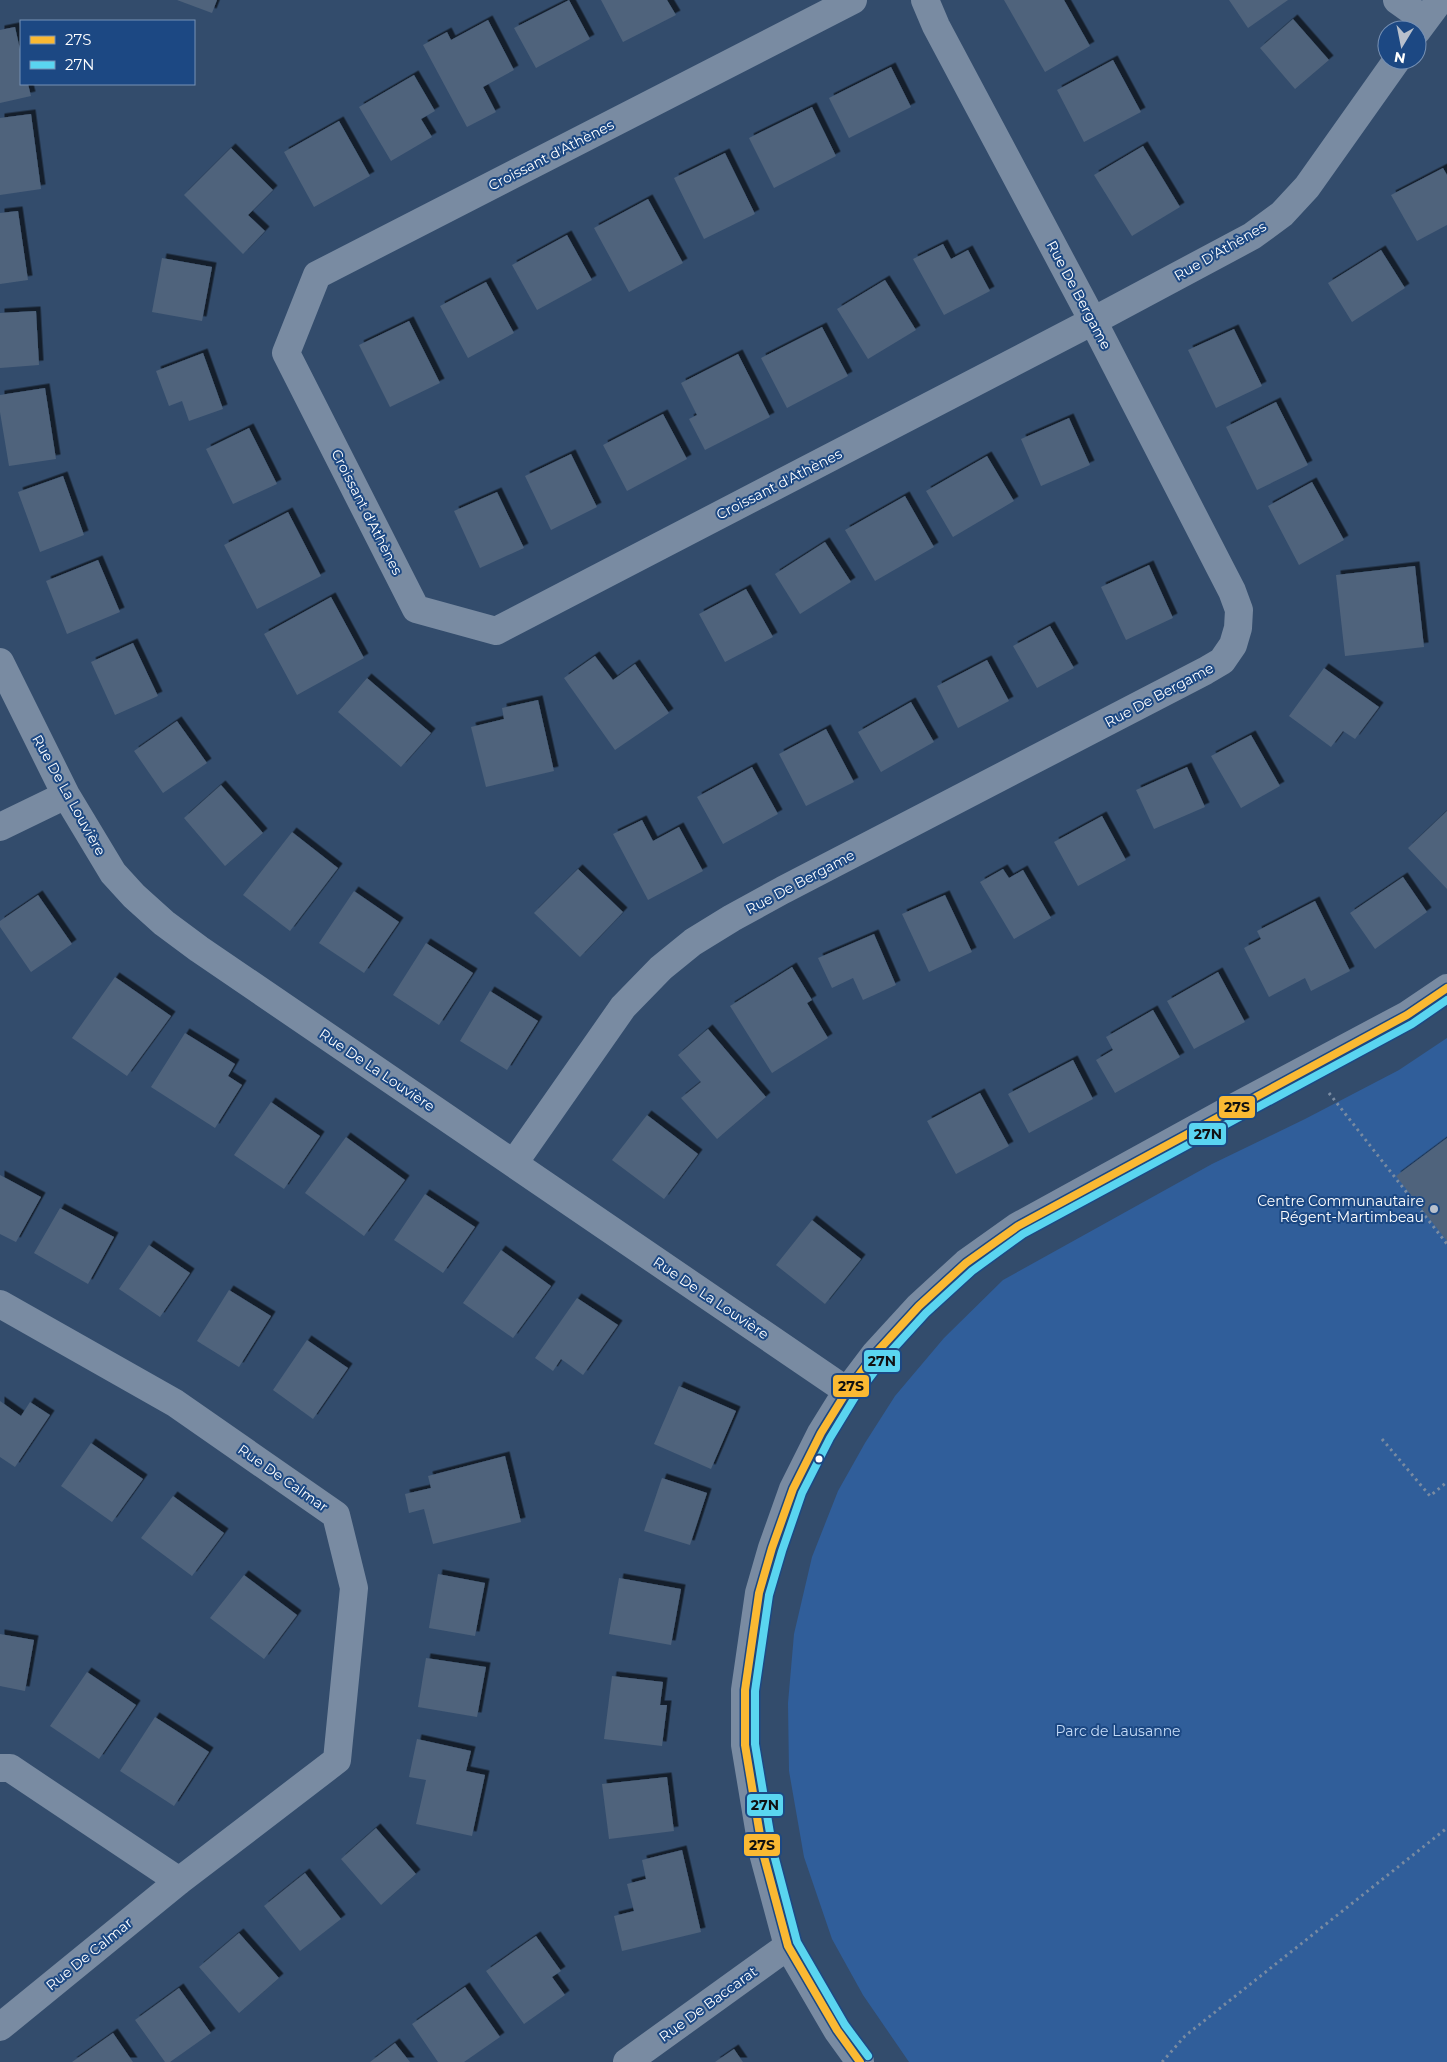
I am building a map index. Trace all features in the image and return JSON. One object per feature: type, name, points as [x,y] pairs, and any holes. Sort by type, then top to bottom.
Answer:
[{"type":"street","name":"Croissant d'Athènes","points":[[853,0],[317,275],[286,353],[416,609],[496,632],[1094,321]]},
{"type":"street","name":"Rue De Bergame","points":[[514,1162],[623,1007],[661,968],[693,942],[783,890],[1206,671],[1222,661],[1233,645],[1238,628],[1239,610],[1232,591],[1094,321],[936,26],[925,0]]},
{"type":"street","points":[[1397,0],[1427,17]]},
{"type":"street","name":"Rue D'Athènes","points":[[1094,321],[1252,236],[1282,214],[1307,187],[1390,70]]},
{"type":"street","name":"Rue De La Louvière","points":[[0,662],[66,795],[113,873],[134,896],[164,923],[847,1391]]},
{"type":"street","points":[[0,827],[66,795]]},
{"type":"street","points":[[860,2062],[837,2030],[788,1946],[763,1854],[752,1799],[745,1745],[745,1690],[759,1593],[772,1548],[793,1489],[821,1433],[847,1391],[875,1354],[919,1306],[966,1263],[1018,1226],[1408,1015],[1447,988]]},
{"type":"street","name":"Rue De Calmar","points":[[0,1304],[175,1403],[336,1515],[354,1588],[337,1760],[179,1881],[0,2027]]},
{"type":"street","points":[[0,1768],[10,1768],[179,1881]]},
{"type":"street","name":"Rue De Baccarat","points":[[627,2062],[788,1946]]},
{"type":"path","points":[[1310,1068],[1447,1244]]},
{"type":"path","points":[[1382,1439],[1430,1496],[1447,1482]]},
{"type":"path","points":[[1162,2062],[1185,2036],[1447,1828]]},
{"type":"green space","name":"Parc de Lausanne","points":[[1447,1038],[1447,2062],[909,2062],[863,1995],[832,1939],[804,1857],[789,1771],[788,1703],[794,1634],[812,1557],[838,1491],[865,1443],[895,1396],[944,1338],[1003,1280],[1212,1164],[1305,1119],[1399,1070]]},
{"type":"building","points":[[177,0],[217,0],[212,13]]},
{"type":"building","points":[[569,0],[590,39],[536,68],[514,28]]},
{"type":"building","points":[[601,0],[667,0],[676,15],[623,42]]},
{"type":"building","points":[[1004,0],[1064,0],[1090,46],[1045,72]]},
{"type":"building","points":[[1229,0],[1288,0],[1248,28]]},
{"type":"building","points":[[1293,19],[1329,60],[1295,89],[1260,48]]},
{"type":"building","points":[[488,20],[514,70],[483,87],[496,112],[467,127],[423,45],[447,32],[451,40]]},
{"type":"building","points":[[15,27],[20,50],[20,85],[28,85],[31,96],[0,103],[0,30]]},
{"type":"building","points":[[1113,60],[1141,112],[1084,142],[1057,90]]},
{"type":"building","points":[[891,67],[911,107],[849,138],[829,98]]},
{"type":"building","points":[[414,75],[435,111],[421,119],[432,137],[391,161],[359,107]]},
{"type":"building","points":[[812,107],[836,156],[774,188],[749,138]]},
{"type":"building","points":[[31,114],[41,189],[0,195],[0,118]]},
{"type":"building","points":[[339,121],[370,176],[314,207],[284,152]]},
{"type":"building","points":[[1143,146],[1180,207],[1132,236],[1094,175]]},
{"type":"building","points":[[231,148],[273,190],[248,215],[265,231],[243,254],[184,195]]},
{"type":"building","points":[[725,153],[755,214],[704,239],[674,178]]},
{"type":"building","points":[[1443,168],[1447,175],[1447,225],[1417,241],[1391,195]]},
{"type":"building","points":[[648,199],[683,263],[629,292],[594,228]]},
{"type":"building","points":[[18,211],[28,280],[0,284],[0,213]]},
{"type":"building","points":[[567,235],[592,280],[537,310],[512,265]]},
{"type":"building","points":[[943,244],[951,259],[968,250],[990,291],[944,315],[913,259]]},
{"type":"building","points":[[1381,250],[1405,288],[1352,322],[1328,283]]},
{"type":"building","points":[[162,258],[212,267],[202,321],[152,312]]},
{"type":"building","points":[[885,280],[916,330],[868,359],[837,309]]},
{"type":"building","points":[[486,282],[514,333],[468,358],[440,306]]},
{"type":"building","points":[[36,311],[39,365],[0,368],[0,313]]},
{"type":"building","points":[[409,321],[440,383],[390,407],[359,345]]},
{"type":"building","points":[[822,327],[848,376],[787,408],[761,358]]},
{"type":"building","points":[[1234,329],[1262,386],[1216,408],[1188,350]]},
{"type":"building","points":[[203,353],[223,409],[189,421],[182,401],[169,406],[156,371]]},
{"type":"building","points":[[738,354],[770,417],[705,450],[689,419],[697,415],[681,383]]},
{"type":"building","points":[[45,388],[56,459],[9,466],[0,412],[0,395]]},
{"type":"building","points":[[1276,402],[1308,465],[1257,490],[1226,427]]},
{"type":"building","points":[[663,414],[687,459],[627,491],[603,445]]},
{"type":"building","points":[[1069,418],[1090,465],[1041,486],[1021,439]]},
{"type":"building","points":[[249,428],[277,484],[233,504],[206,449]]},
{"type":"building","points":[[571,454],[597,507],[551,530],[525,476]]},
{"type":"building","points":[[987,456],[1014,501],[953,537],[926,491]]},
{"type":"building","points":[[63,476],[84,535],[40,552],[18,492]]},
{"type":"building","points":[[1312,482],[1344,540],[1299,565],[1268,506]]},
{"type":"building","points":[[497,492],[524,548],[480,568],[454,511]]},
{"type":"building","points":[[905,496],[934,547],[875,581],[845,530]]},
{"type":"building","points":[[288,512],[321,576],[257,609],[224,545]]},
{"type":"building","points":[[825,542],[851,582],[800,614],[775,574]]},
{"type":"building","points":[[98,560],[120,612],[67,634],[46,581]]},
{"type":"building","points":[[1149,565],[1173,618],[1126,640],[1101,587]]},
{"type":"building","points":[[1415,566],[1424,647],[1345,656],[1336,575]]},
{"type":"building","points":[[746,589],[773,637],[725,662],[699,614]]},
{"type":"building","points":[[331,597],[364,658],[297,695],[264,634]]},
{"type":"building","points":[[1050,626],[1074,668],[1037,688],[1013,646]]},
{"type":"building","points":[[133,643],[158,696],[115,715],[91,662]]},
{"type":"building","points":[[595,656],[613,680],[635,664],[669,713],[615,750],[564,678]]},
{"type":"building","points":[[987,660],[1009,701],[958,728],[937,686]]},
{"type":"building","points":[[1324,668],[1379,707],[1355,739],[1343,731],[1331,747],[1289,716]]},
{"type":"building","points":[[367,678],[431,733],[401,767],[338,712]]},
{"type":"building","points":[[538,700],[554,771],[486,787],[471,727],[504,719],[502,708]]},
{"type":"building","points":[[911,702],[934,742],[881,772],[858,732]]},
{"type":"building","points":[[177,721],[207,763],[163,793],[134,751]]},
{"type":"building","points":[[826,729],[854,782],[806,806],[779,754]]},
{"type":"building","points":[[1251,735],[1280,786],[1241,808],[1211,756]]},
{"type":"building","points":[[752,767],[778,814],[723,844],[697,797]]},
{"type":"building","points":[[1187,767],[1205,807],[1154,829],[1136,790]]},
{"type":"building","points":[[221,785],[263,833],[225,866],[184,818]]},
{"type":"building","points":[[1447,811],[1447,889],[1408,848]]},
{"type":"building","points":[[1102,816],[1126,860],[1078,886],[1054,842]]},
{"type":"building","points":[[642,820],[653,841],[679,827],[703,871],[648,900],[613,834]]},
{"type":"building","points":[[292,832],[338,868],[290,931],[243,895]]},
{"type":"building","points":[[578,869],[623,912],[580,957],[534,913]]},
{"type":"building","points":[[1003,869],[1009,878],[1023,870],[1051,918],[1014,939],[980,882]]},
{"type":"building","points":[[1403,877],[1427,912],[1375,949],[1350,913]]},
{"type":"building","points":[[354,891],[399,922],[364,973],[319,943]]},
{"type":"building","points":[[38,895],[72,944],[31,972],[0,927],[0,921]]},
{"type":"building","points":[[945,895],[972,952],[929,972],[902,914]]},
{"type":"building","points":[[1315,901],[1350,971],[1311,991],[1305,978],[1269,997],[1244,948],[1261,939],[1257,931]]},
{"type":"building","points":[[874,934],[896,985],[863,1000],[853,978],[832,988],[818,958]]},
{"type":"building","points":[[426,943],[473,973],[439,1025],[393,995]]},
{"type":"building","points":[[792,967],[812,1000],[807,1003],[828,1038],[772,1073],[730,1006]]},
{"type":"building","points":[[1218,972],[1245,1022],[1194,1049],[1167,1001]]},
{"type":"building","points":[[115,977],[171,1016],[127,1076],[72,1038]]},
{"type":"building","points":[[490,991],[538,1021],[507,1070],[460,1041]]},
{"type":"building","points":[[1153,1010],[1180,1057],[1115,1093],[1096,1060],[1113,1050],[1106,1037]]},
{"type":"building","points":[[708,1029],[766,1097],[717,1139],[681,1098],[701,1082],[678,1055]]},
{"type":"building","points":[[185,1033],[235,1064],[228,1076],[242,1085],[215,1128],[151,1087]]},
{"type":"building","points":[[1073,1060],[1093,1099],[1029,1133],[1008,1094]]},
{"type":"building","points":[[980,1093],[1009,1146],[956,1174],[927,1121]]},
{"type":"building","points":[[271,1102],[320,1136],[284,1189],[234,1155]]},
{"type":"building","points":[[647,1115],[698,1154],[664,1199],[612,1160]]},
{"type":"building","points":[[346,1137],[405,1180],[364,1236],[305,1193]]},
{"type":"building","name":"Centre Communautaire Régent-Martimbeau","points":[[1447,1138],[1447,1241],[1396,1176]]},
{"type":"building","points":[[0,1175],[41,1197],[16,1242],[0,1234]]},
{"type":"building","points":[[425,1194],[475,1227],[443,1273],[394,1240]]},
{"type":"building","points":[[60,1208],[114,1237],[88,1284],[34,1253]]},
{"type":"building","points":[[812,1220],[861,1259],[825,1304],[776,1265]]},
{"type":"building","points":[[149,1245],[190,1273],[160,1317],[119,1289]]},
{"type":"building","points":[[501,1250],[551,1286],[513,1338],[463,1303]]},
{"type":"building","points":[[229,1290],[271,1316],[239,1367],[197,1341]]},
{"type":"building","points":[[577,1298],[618,1325],[583,1375],[561,1359],[553,1371],[535,1358]]},
{"type":"building","points":[[307,1340],[348,1368],[313,1419],[273,1390]]},
{"type":"building","points":[[679,1386],[736,1411],[711,1469],[654,1444]]},
{"type":"building","points":[[0,1401],[21,1416],[30,1402],[50,1415],[15,1467],[0,1457]]},
{"type":"building","points":[[91,1443],[143,1479],[112,1522],[61,1486]]},
{"type":"building","points":[[505,1456],[521,1522],[433,1544],[424,1509],[409,1513],[405,1494],[431,1488],[428,1476]]},
{"type":"building","points":[[662,1478],[707,1493],[690,1545],[644,1531]]},
{"type":"building","points":[[173,1496],[224,1533],[192,1576],[141,1538]]},
{"type":"building","points":[[438,1574],[485,1583],[475,1636],[429,1628]]},
{"type":"building","points":[[244,1575],[297,1615],[264,1659],[210,1618]]},
{"type":"building","points":[[619,1578],[681,1589],[671,1645],[609,1634]]},
{"type":"building","points":[[0,1634],[34,1640],[25,1691],[0,1686]]},
{"type":"building","points":[[426,1658],[486,1667],[477,1717],[418,1707]]},
{"type":"building","points":[[87,1672],[136,1705],[99,1759],[50,1726]]},
{"type":"building","points":[[612,1676],[663,1682],[660,1705],[667,1705],[662,1746],[604,1739]]},
{"type":"building","points":[[155,1717],[209,1752],[174,1806],[120,1771]]},
{"type":"building","points":[[417,1739],[471,1751],[466,1771],[485,1775],[472,1836],[416,1824],[426,1780],[409,1777]]},
{"type":"building","points":[[667,1777],[674,1831],[609,1839],[602,1784]]},
{"type":"building","points":[[376,1828],[416,1874],[381,1905],[341,1859]]},
{"type":"building","points":[[682,1850],[701,1932],[622,1951],[614,1916],[634,1911],[627,1884],[646,1879],[642,1860]]},
{"type":"building","points":[[305,1873],[341,1919],[300,1951],[264,1906]]},
{"type":"building","points":[[239,1933],[279,1978],[239,2013],[199,1967]]},
{"type":"building","points":[[536,1936],[561,1971],[552,1977],[565,1995],[524,2024],[486,1971]]},
{"type":"building","points":[[465,1987],[500,2037],[464,2062],[438,2062],[412,2024]]},
{"type":"building","points":[[179,1988],[211,2033],[170,2062],[165,2062],[135,2020]]},
{"type":"building","points":[[113,2033],[133,2062],[72,2062]]},
{"type":"building","points":[[395,2043],[410,2062],[370,2062]]},
{"type":"building","points":[[734,2049],[743,2062],[715,2062]]},
{"type":"transit line","name":"27S","points":[[860,2062],[837,2030],[788,1946],[763,1853],[745,1745],[745,1690],[759,1593],[772,1548],[793,1489],[821,1433],[847,1391],[875,1354],[919,1306],[966,1263],[1018,1226],[1407,1015],[1447,988]]},
{"type":"transit line","name":"27N","points":[[868,2056],[845,2025],[797,1942],[773,1851],[755,1744],[755,1691],[769,1595],[802,1493],[830,1438],[855,1397],[883,1360],[926,1313],[972,1271],[1023,1234],[1412,1024],[1447,1000]]},
{"type":"place","name":"Centre Communautaire Régent-Martimbeau","points":[[1434,1209]]}]
